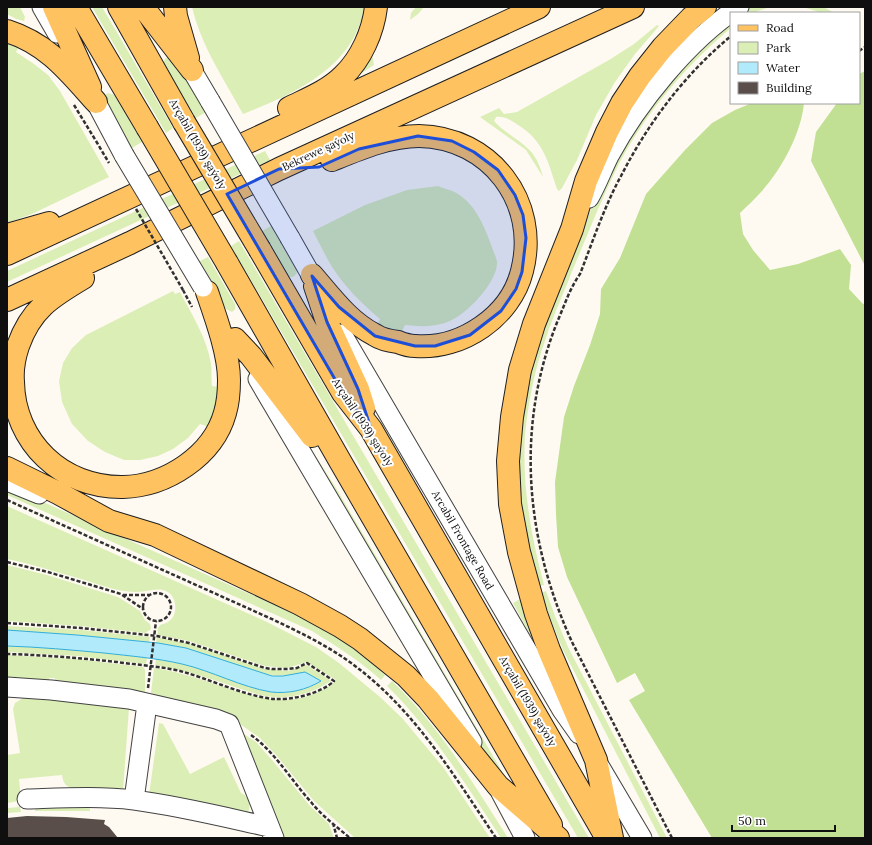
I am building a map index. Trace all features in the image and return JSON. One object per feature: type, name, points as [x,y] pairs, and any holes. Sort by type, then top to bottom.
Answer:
[{"type":"main road","points":[[54,7],[96,102]]},
{"type":"main road","points":[[76,7],[227,263],[558,838]]},
{"type":"main road","name":"Arçabil (1939) şaýoly","points":[[119,7],[184,122],[343,393],[371,429],[607,838]]},
{"type":"main road","points":[[143,7],[192,70]]},
{"type":"main road","points":[[175,7],[179,27],[192,70]]},
{"type":"main road","points":[[260,137],[285,111],[329,87],[354,64],[372,27],[376,7]]},
{"type":"main road","points":[[7,254],[539,7]]},
{"type":"main road","name":"Bekrewe şaýoly","points":[[7,300],[130,243],[279,169],[633,7]]},
{"type":"main road","points":[[612,838],[596,760],[549,650],[529,592],[519,552],[510,504],[508,461],[512,417],[520,370],[534,324],[572,229],[586,181],[622,103],[640,76],[663,47],[705,7]]},
{"type":"main road","points":[[7,31],[22,36],[40,46],[58,61],[96,102]]},
{"type":"main road","points":[[279,169],[319,166],[359,149],[394,139],[418,136],[437,138],[452,141],[474,152],[498,170],[509,183],[523,215],[526,238],[525,256],[522,272],[516,289],[501,311],[470,335],[454,341],[435,346],[415,346],[376,336],[359,326],[344,312],[312,275]]},
{"type":"main road","points":[[7,235],[110,207]]},
{"type":"main road","points":[[130,243],[94,271],[46,302],[27,324],[16,352],[12,370],[13,390],[20,422],[26,434],[42,455],[69,474],[94,483],[110,486],[123,487],[142,484],[165,477],[187,465],[206,448],[225,414],[229,379],[228,367],[221,338],[205,290]]},
{"type":"main road","points":[[312,275],[327,322],[358,389],[371,429]]},
{"type":"main road","points":[[235,339],[251,356],[318,444],[340,461]]},
{"type":"main road","points":[[7,468],[58,493],[109,521],[155,535],[312,610],[360,639],[406,676],[428,699],[498,786],[558,838]]},
{"type":"street","points":[[42,7],[96,102],[118,162],[205,290],[235,339],[498,786],[525,838]]},
{"type":"street","name":"Arcabil Frontage Road","points":[[153,7],[192,70],[312,275],[344,338],[558,703],[596,760],[642,838]]},
{"type":"street","points":[[572,229],[594,190],[609,156],[645,99],[685,53],[707,32],[730,14]]},
{"type":"street","points":[[7,481],[109,521]]},
{"type":"street","points":[[7,687],[51,690],[128,699],[216,719],[229,724],[271,832]]},
{"type":"street","points":[[134,800],[147,704]]},
{"type":"street","points":[[27,799],[74,797],[134,800],[190,810],[271,832]]},
{"type":"path","points":[[672,838],[572,642],[549,582],[541,555],[532,503],[531,433],[540,379],[551,339],[573,284],[580,274],[620,176],[643,138],[677,90],[710,54],[730,37]]},
{"type":"path","points":[[96,141],[118,162]]},
{"type":"path","points":[[136,209],[183,290]]},
{"type":"path","points":[[7,500],[274,620],[316,640],[342,657],[382,689],[430,741],[496,838]]},
{"type":"path","points":[[7,562],[48,572],[121,594],[151,595]]},
{"type":"path","points":[[156,593],[166,596],[170,600],[172,606],[171,611],[164,620],[156,621],[148,618],[145,614],[143,608],[144,603],[146,598],[151,595],[156,593]]},
{"type":"path","points":[[121,594],[143,608]]},
{"type":"path","points":[[147,704],[150,661],[156,621]]},
{"type":"path","points":[[7,623],[81,628],[154,636],[189,643],[264,668],[287,670],[297,668],[307,663],[334,681],[325,687],[304,696],[273,699],[254,695],[180,671],[150,666],[76,658],[7,654]]},
{"type":"path","points":[[229,724],[243,730],[258,740],[276,759],[312,804],[350,838]]},
{"type":"path","points":[[332,823],[337,838]]},
{"type":"highlighted area","points":[[418,136],[452,141],[474,152],[498,170],[515,195],[523,215],[526,238],[522,272],[516,289],[501,311],[470,335],[435,346],[415,346],[375,336],[339,307],[312,276],[327,322],[358,389],[371,429],[343,393],[227,194],[279,169],[319,167],[359,149]]},
{"type":"green space","points":[[7,7],[20,7],[25,17],[24,21],[7,14]]},
{"type":"green space","points":[[92,7],[102,7],[173,128],[166,133]]},
{"type":"green space","points":[[192,7],[364,7],[358,28],[348,46],[335,62],[319,76],[301,87],[243,114],[207,49]]},
{"type":"green space","points":[[416,7],[424,7],[410,20],[411,13]]},
{"type":"green space","points":[[750,7],[770,7],[756,12],[742,12]]},
{"type":"green space","points":[[803,7],[824,7],[832,12],[819,12]]},
{"type":"green space","points":[[730,21],[730,29],[713,43],[680,77],[650,114],[625,153],[597,211],[542,349],[530,398],[524,454],[528,511],[544,585],[539,586],[530,555],[521,504],[519,455],[520,434],[529,376],[540,335],[608,171],[666,82]]},
{"type":"green space","points":[[657,25],[659,26],[635,54],[615,82],[596,115],[577,160],[559,191],[544,153],[534,138],[527,131],[505,118],[496,117],[494,121],[503,130],[529,149],[539,165],[543,177],[526,150],[480,117],[499,108],[504,114],[517,112],[609,60],[634,44]]},
{"type":"green space","points":[[7,37],[21,43],[16,52],[48,75],[60,91],[109,177],[32,214],[7,223]]},
{"type":"green space","points":[[371,49],[374,65],[354,78]]},
{"type":"green space","points":[[168,57],[174,59],[206,112],[196,118],[164,65],[164,60]]},
{"type":"green space","points":[[865,71],[865,266],[811,161],[816,132],[836,104],[860,104],[860,74]]},
{"type":"green space","points":[[108,93],[114,95],[142,142],[132,148],[104,101],[104,96]]},
{"type":"green space","points":[[750,104],[804,104],[795,138],[777,172],[754,200],[740,213],[743,234],[753,250],[770,270],[798,264],[840,249],[851,265],[849,289],[863,304],[865,303],[865,838],[712,838],[629,700],[645,691],[635,673],[617,683],[567,577],[558,547],[555,482],[564,417],[600,314],[601,289],[620,258],[646,194],[685,150],[712,123],[735,110]]},
{"type":"green space","points":[[265,151],[270,160],[7,282],[7,271]]},
{"type":"green space","points":[[438,186],[456,193],[470,204],[475,211],[486,232],[496,258],[496,269],[493,278],[481,296],[457,317],[445,323],[434,325],[405,325],[401,333],[394,330],[392,334],[376,328],[380,319],[360,301],[342,281],[324,254],[313,231],[365,205],[407,190]]},
{"type":"green space","points":[[271,226],[296,269],[297,272],[293,277],[287,275],[262,231]]},
{"type":"green space","points":[[239,241],[589,838],[578,838],[231,246]]},
{"type":"green space","points":[[208,257],[235,304],[235,309],[232,312],[226,309],[198,262]]},
{"type":"green space","points":[[173,291],[175,294],[180,292],[203,336],[211,364],[212,386],[220,387],[220,397],[209,427],[200,424],[188,438],[173,449],[158,456],[140,460],[124,460],[105,452],[88,441],[72,424],[62,402],[59,381],[63,363],[72,348],[86,335]]},
{"type":"green space","points":[[293,421],[336,488],[503,773],[492,763],[485,752],[292,422]]},
{"type":"green space","points":[[7,486],[313,622],[360,653],[385,675],[381,680],[356,660],[312,631],[7,495]]},
{"type":"green space","points":[[7,506],[265,621],[316,647],[339,663],[380,697],[402,718],[443,767],[490,838],[355,838],[314,801],[260,738],[237,722],[155,699],[155,694],[151,693],[154,668],[183,674],[239,692],[271,699],[287,700],[302,698],[318,692],[336,680],[307,662],[287,668],[265,666],[189,641],[158,635],[159,627],[167,623],[175,612],[174,600],[166,591],[121,591],[7,559]]},
{"type":"green space","points":[[7,565],[47,575],[118,597],[140,611],[145,620],[150,624],[151,629],[145,633],[81,626],[7,621]]},
{"type":"green space","points":[[546,591],[568,647],[667,838],[660,838],[563,650],[540,593]]},
{"type":"green space","points":[[522,598],[532,635],[531,636],[513,603]]},
{"type":"green space","points":[[7,626],[81,630],[150,637],[149,642],[7,630]]},
{"type":"green space","points":[[157,637],[189,644],[264,669],[288,671],[307,665],[331,681],[309,692],[297,695],[270,697],[255,694],[208,678],[155,665],[156,659],[182,664],[285,693],[310,687],[321,681],[305,672],[283,676],[261,673],[186,648],[156,643]]},
{"type":"green space","points":[[7,646],[112,653],[147,658],[146,664],[77,656],[7,652]]},
{"type":"green space","points":[[7,655],[76,659],[143,667],[145,670],[145,693],[55,682],[55,678],[49,678],[49,681],[7,679]]},
{"type":"green space","points":[[392,681],[441,736],[469,776],[508,838],[501,838],[462,778],[434,740],[404,703],[387,686]]},
{"type":"green space","points":[[25,697],[48,698],[129,708],[123,791],[71,788],[64,783],[62,775],[19,779],[21,799],[19,801],[7,803],[7,755],[20,753],[13,709],[15,703]]},
{"type":"green space","points":[[159,723],[163,724],[190,774],[224,757],[241,793],[248,799],[249,811],[247,814],[149,795]]},
{"type":"green space","points":[[242,734],[256,742],[310,806],[329,824],[334,838],[282,838]]},
{"type":"green space","points":[[90,806],[90,811],[35,811],[35,807]]},
{"type":"green space","points":[[20,807],[21,812],[7,813],[7,808]]},
{"type":"water","points":[[7,630],[158,643],[186,648],[272,676],[283,676],[305,672],[321,681],[297,691],[271,692],[260,690],[193,667],[162,660],[92,652],[7,646]]},
{"type":"building","points":[[27,816],[105,820],[104,824],[109,827],[118,838],[7,838],[7,818]]}]
